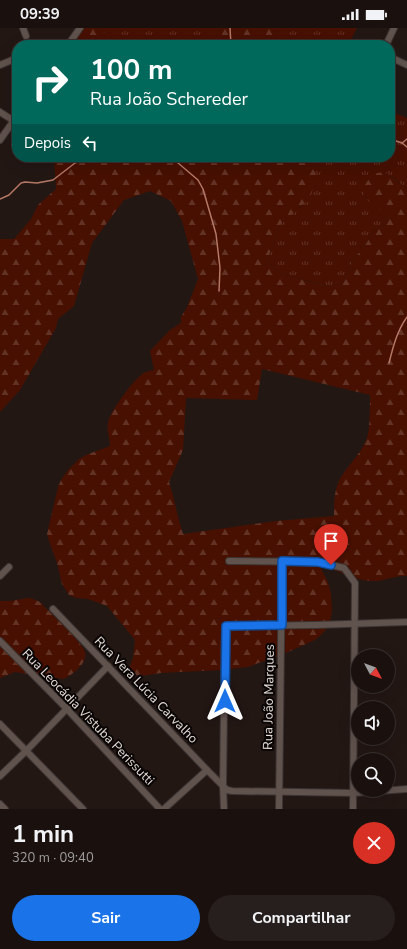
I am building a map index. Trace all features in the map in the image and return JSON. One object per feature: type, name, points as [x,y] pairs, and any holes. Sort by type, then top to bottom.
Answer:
[{"type":"street","points":[[24,28],[26,36]]},
{"type":"street","points":[[72,40],[80,28]]},
{"type":"street","points":[[388,40],[394,28]]},
{"type":"street","points":[[0,65],[12,60]]},
{"type":"street","points":[[395,60],[407,66]]},
{"type":"street","points":[[0,112],[12,117]]},
{"type":"street","points":[[0,140],[12,122]]},
{"type":"street","points":[[229,561],[318,562],[344,568],[355,583],[356,623],[354,753]]},
{"type":"street","name":"Rua João Marques","points":[[279,809],[278,791],[282,561]]},
{"type":"street","points":[[0,576],[9,568]]},
{"type":"street","name":"Rua Vera Lúcia Carvalho","points":[[53,609],[223,786]]},
{"type":"street","points":[[224,809],[223,786],[226,626],[407,622]]},
{"type":"street","name":"Rua Leocádia Vistuba Perissutti","points":[[0,641],[67,709],[160,809]]},
{"type":"street","points":[[0,776],[108,666]]},
{"type":"street","points":[[0,724],[83,809]]},
{"type":"street","points":[[164,809],[207,770]]},
{"type":"street","points":[[223,786],[232,791],[351,793]]},
{"type":"street","points":[[395,790],[407,789]]},
{"type":"street","points":[[353,797],[353,809]]},
{"type":"street","points":[[0,804],[5,809]]},
{"type":"green space","points":[[84,28],[97,28],[114,40],[75,40]]},
{"type":"green space","points":[[97,28],[220,28],[214,40],[114,40]]},
{"type":"green space","points":[[220,28],[281,28],[270,40],[214,40]]},
{"type":"green space","points":[[281,28],[357,28],[351,40],[270,40]]},
{"type":"green space","points":[[395,113],[407,118],[407,189],[391,176],[365,197],[389,218],[384,224],[373,232],[366,244],[353,260],[343,283],[328,286],[281,274],[267,261],[280,225],[294,211],[302,206],[315,162],[395,162]]},
{"type":"green space","points":[[54,162],[317,162],[312,192],[309,199],[280,225],[267,261],[281,274],[327,286],[343,283],[353,260],[366,244],[373,232],[384,224],[389,218],[365,197],[363,190],[366,183],[377,173],[385,172],[407,189],[407,576],[398,576],[384,580],[370,581],[350,576],[318,563],[328,582],[331,594],[332,611],[330,622],[324,632],[315,640],[248,667],[222,670],[161,673],[141,676],[131,674],[129,668],[133,658],[135,640],[107,606],[88,599],[76,598],[69,595],[62,584],[57,563],[47,534],[61,480],[79,459],[110,446],[108,422],[113,411],[136,379],[148,371],[154,370],[150,351],[170,330],[181,323],[181,317],[187,307],[198,279],[182,221],[171,201],[150,191],[124,200],[92,243],[74,306],[58,319],[56,328],[20,390],[0,412],[0,239],[14,239],[31,219],[38,205],[56,189]],"holes":[[[262,369],[370,395],[367,438],[362,448],[343,474],[336,489],[334,516],[276,521],[183,534],[169,482],[183,450],[186,398],[257,400]]]},
{"type":"green space","points":[[28,598],[40,602],[79,642],[85,652],[82,665],[75,672],[63,679],[15,672],[0,678],[0,601]]},
{"type":"waterway","points":[[230,28],[231,40]]},
{"type":"waterway","points":[[402,143],[407,139]]},
{"type":"waterway","points":[[395,141],[402,143],[407,147]]},
{"type":"waterway","points":[[0,199],[9,195],[21,183],[37,183],[53,180],[77,162]]},
{"type":"waterway","points":[[177,162],[198,180],[203,189],[216,234],[220,268],[219,291]]},
{"type":"waterway","points":[[389,363],[398,333],[407,317]]},
{"type":"route","points":[[225,701],[226,626],[282,625],[282,561],[318,562],[331,565]]}]
